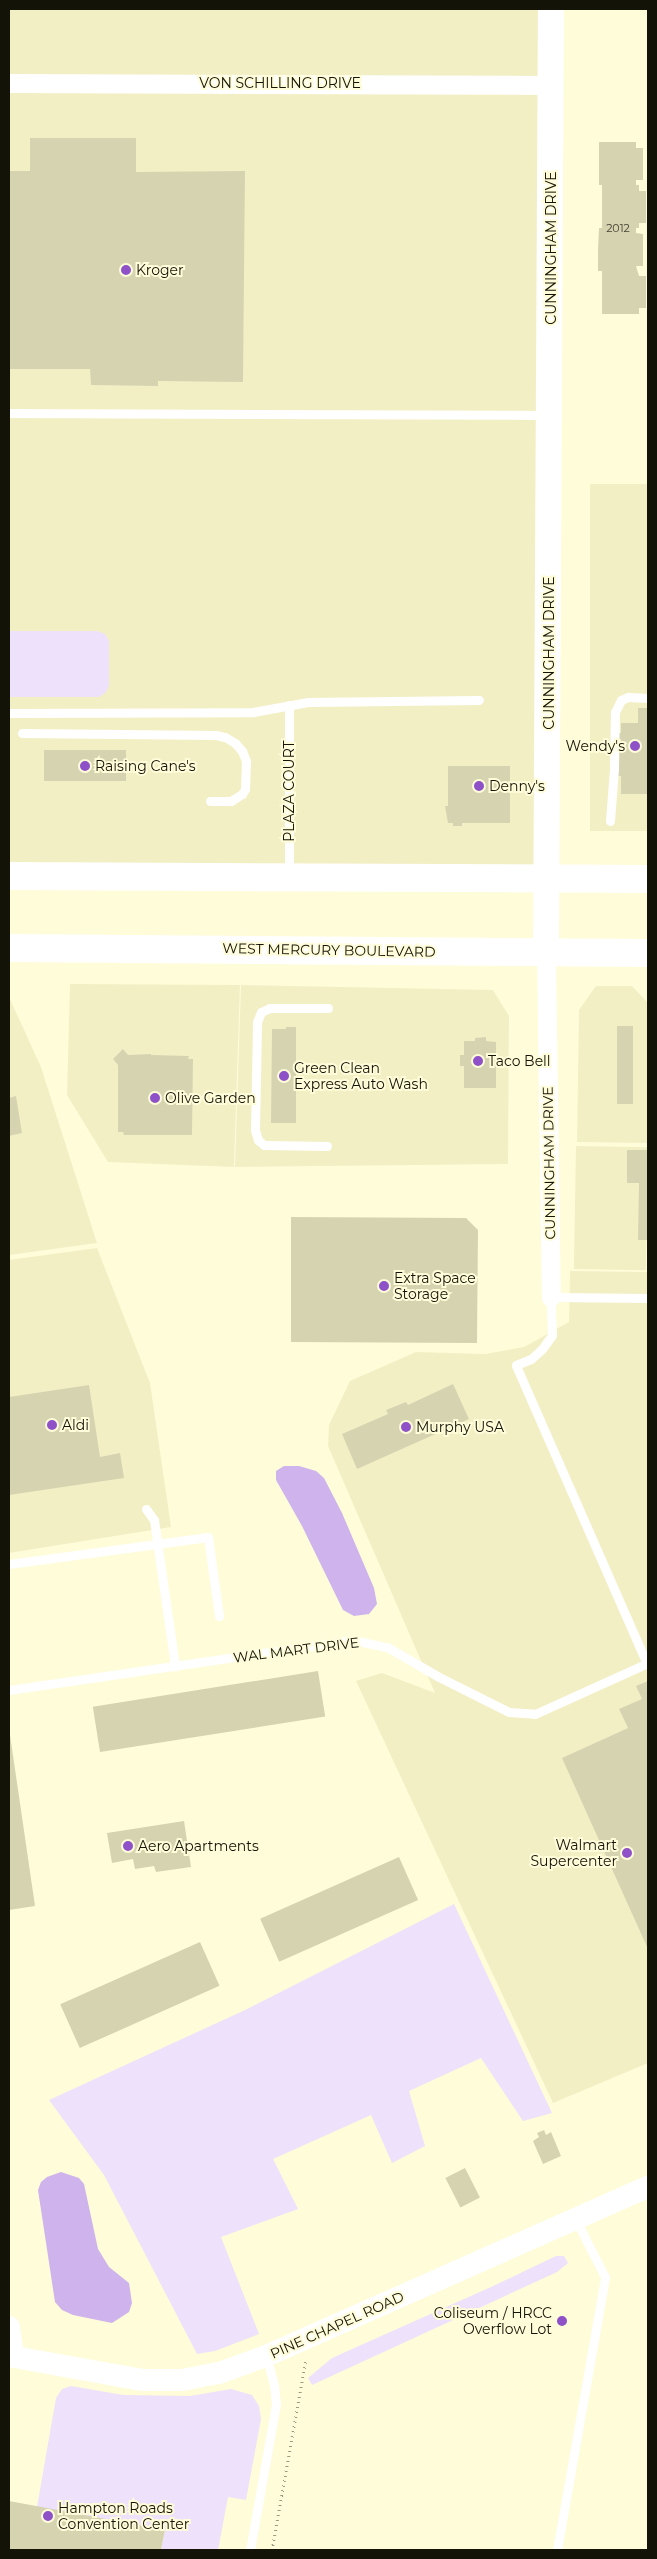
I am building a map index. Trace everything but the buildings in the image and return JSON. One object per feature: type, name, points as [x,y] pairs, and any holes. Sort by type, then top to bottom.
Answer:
[{"type":"main road","name":"CUNNINGHAM DRIVE","points":[[546,952],[551,9]]},
{"type":"main road","points":[[9,876],[648,879]]},
{"type":"main road","name":"WEST MERCURY BOULEVARD","points":[[9,948],[648,952]]},
{"type":"street","name":"VON SCHILLING DRIVE","points":[[9,83],[551,84]]},
{"type":"street","name":"CUNNINGHAM DRIVE","points":[[546,952],[551,1297]]},
{"type":"street","name":"PINE CHAPEL ROAD","points":[[11,2357],[123,2378],[162,2381],[200,2378],[238,2367],[266,2356],[648,2187]]},
{"type":"street","points":[[9,2327],[11,2357]]},
{"type":"lane","points":[[9,413],[550,415]]},
{"type":"lane","points":[[610,821],[615,712],[621,700],[628,697],[648,698]]},
{"type":"lane","points":[[9,713],[253,712],[331,701],[479,700]]},
{"type":"lane","name":"PLAZA COURT","points":[[288,706],[290,877]]},
{"type":"lane","points":[[22,733],[216,735],[225,738],[235,742],[242,751],[246,761],[245,789],[242,794],[231,801],[210,801]]},
{"type":"lane","points":[[327,1146],[264,1144],[258,1140],[255,1130],[257,1022],[261,1012],[270,1008],[328,1008]]},
{"type":"lane","points":[[648,1298],[551,1297],[552,1335],[542,1349],[531,1358],[516,1365],[648,1664]]},
{"type":"lane","points":[[146,1509],[154,1520],[175,1666]]},
{"type":"lane","points":[[9,1564],[208,1537],[220,1616]]},
{"type":"lane","name":"WAL MART DRIVE","points":[[9,1690],[353,1640],[372,1642],[387,1647],[439,1677],[509,1712],[535,1714],[648,1664]]},
{"type":"lane","points":[[557,2550],[605,2277],[576,2220]]},
{"type":"lane","points":[[250,2550],[276,2404],[274,2385],[266,2356]]},
{"type":"path","points":[[272,2550],[310,2337]]},
{"type":"shaded area","points":[[9,9],[550,9],[550,873],[9,873]]},
{"type":"shaded area","points":[[590,484],[648,484],[648,831],[590,831]]},
{"type":"shaded area","points":[[9,631],[97,631],[105,634],[109,641],[109,686],[105,693],[99,697],[9,697]]},
{"type":"shaded area","points":[[70,984],[240,985],[234,1167],[108,1162],[67,1095]]},
{"type":"shaded area","points":[[241,985],[493,990],[509,1016],[508,1164],[235,1167]]},
{"type":"shaded area","points":[[596,986],[632,986],[648,1003],[648,1143],[577,1142],[579,1010]]},
{"type":"shaded area","points":[[9,997],[41,1067],[97,1243],[9,1255]]},
{"type":"shaded area","points":[[576,1146],[648,1147],[646,1270],[574,1269]]},
{"type":"shaded area","points":[[97,1248],[150,1383],[171,1527],[9,1553],[9,1260]]},
{"type":"shaded area","points":[[570,1271],[648,1272],[648,2063],[553,2103],[356,1681],[382,1673],[435,1693],[328,1446],[329,1425],[350,1381],[416,1352],[485,1354],[524,1347],[569,1322]]},
{"type":"shaded area","points":[[284,1466],[299,1466],[316,1471],[324,1478],[342,1513],[374,1588],[377,1604],[369,1614],[354,1616],[343,1610],[302,1526],[276,1480],[276,1471]]},
{"type":"shaded area","points":[[454,1904],[552,2113],[523,2121],[481,2058],[409,2091],[425,2146],[392,2163],[371,2115],[273,2159],[298,2209],[221,2237],[259,2334],[215,2351],[197,2354],[104,2175],[49,2100],[243,2011]]},
{"type":"shaded area","points":[[61,2172],[79,2178],[84,2184],[98,2249],[109,2267],[129,2283],[132,2303],[129,2312],[112,2323],[73,2315],[62,2310],[55,2302],[38,2190],[41,2182],[47,2177]]},
{"type":"shaded area","points":[[556,2256],[564,2256],[568,2263],[557,2272],[312,2385],[308,2378],[332,2358]]},
{"type":"shaded area","points":[[71,2386],[123,2395],[190,2396],[231,2389],[252,2395],[259,2406],[261,2419],[246,2500],[228,2497],[218,2550],[161,2550],[165,2531],[37,2507],[56,2398],[62,2389]]},
{"type":"place","name":"Kroger","points":[[126,270]]},
{"type":"place","name":"Wendy's","points":[[635,746]]},
{"type":"place","name":"Raising Cane's","points":[[85,766]]},
{"type":"place","name":"Denny's","points":[[479,786]]},
{"type":"place","name":"Taco Bell","points":[[478,1061]]},
{"type":"place","name":"Green Clean Express Auto Wash","points":[[284,1076]]},
{"type":"place","name":"Olive Garden","points":[[155,1098]]},
{"type":"place","name":"Extra Space Storage","points":[[384,1286]]},
{"type":"place","name":"Aldi","points":[[52,1425]]},
{"type":"place","name":"Murphy USA","points":[[406,1427]]},
{"type":"place","name":"Aero Apartments","points":[[128,1846]]},
{"type":"place","name":"Walmart Supercenter","points":[[627,1853]]},
{"type":"place","name":"Coliseum / HRCC Overflow Lot","points":[[562,2321]]},
{"type":"place","name":"Hampton Roads Convention Center","points":[[48,2516]]}]
